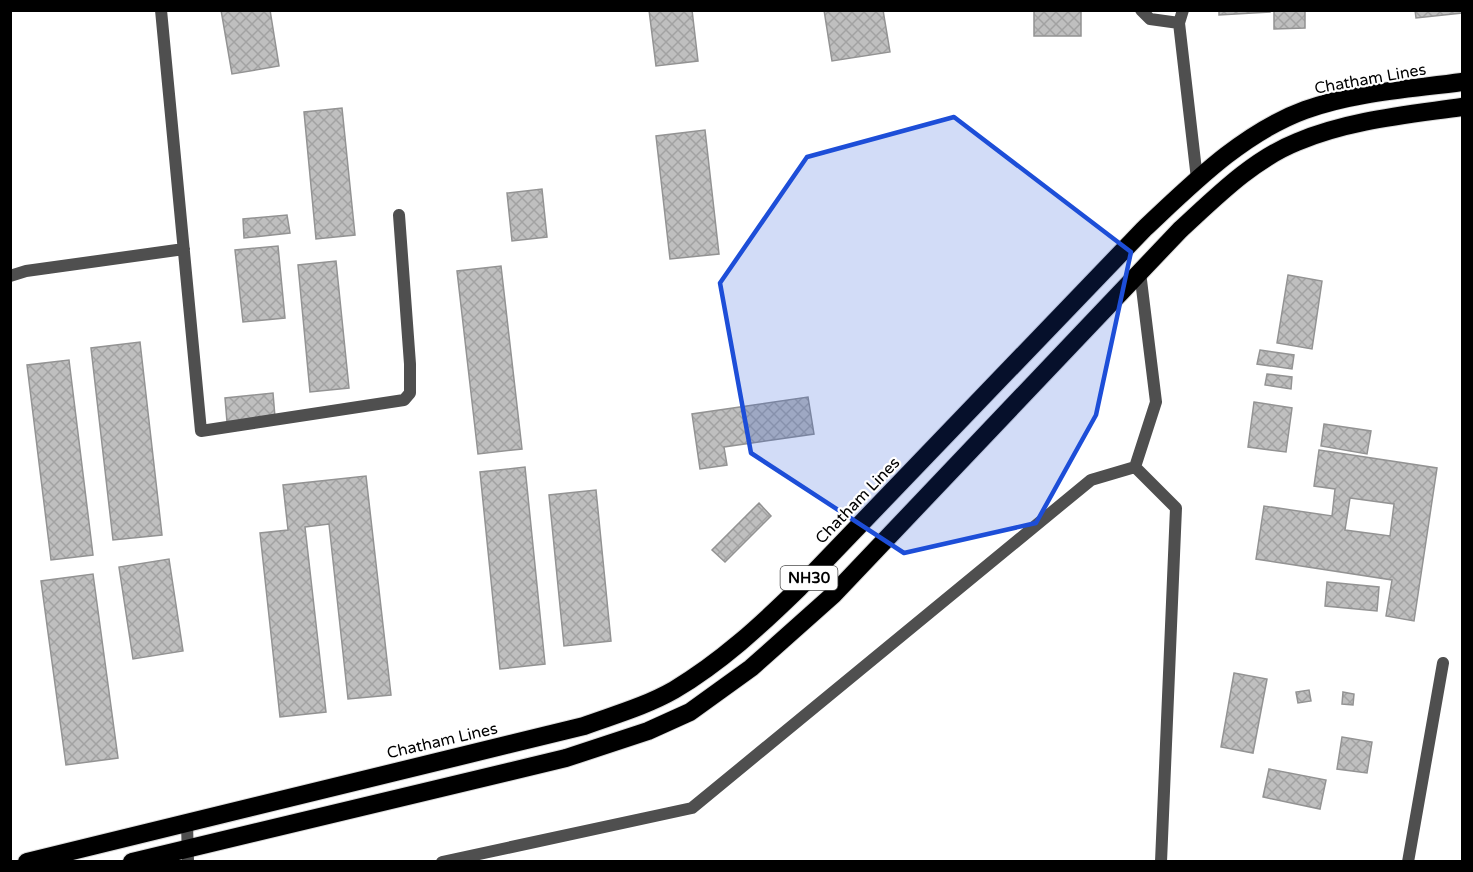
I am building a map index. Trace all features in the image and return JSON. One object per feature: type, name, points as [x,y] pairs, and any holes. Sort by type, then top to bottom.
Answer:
[{"type":"highway","name":"Chatham Lines","points":[[27,861],[584,726],[632,709],[673,690],[746,639],[799,588],[1144,229],[1197,179],[1260,132],[1304,110],[1342,99],[1462,82]]},
{"type":"highway","name":"NH30","points":[[132,861],[188,855],[566,759],[648,731],[690,712],[751,668],[833,595],[1180,230],[1224,190],[1255,166],[1295,142],[1342,126],[1462,107]]},
{"type":"street","points":[[161,10],[201,431],[372,407],[404,400],[410,393],[399,214]]},
{"type":"street","points":[[1142,10],[1150,19],[1179,23]]},
{"type":"street","points":[[1183,10],[1179,23],[1197,179]]},
{"type":"street","points":[[10,276],[26,271],[184,249]]},
{"type":"street","points":[[1135,467],[1156,402],[1140,272]]},
{"type":"street","points":[[442,861],[692,808],[1092,480],[1135,467]]},
{"type":"street","points":[[1135,467],[1176,508],[1161,861]]},
{"type":"street","points":[[1408,861],[1443,663]]},
{"type":"street","points":[[187,822],[188,855]]},
{"type":"highlighted area","points":[[954,117],[1131,252],[1096,415],[1036,523],[904,553],[751,453],[720,283],[807,157]]},
{"type":"building","points":[[221,10],[270,10],[279,66],[232,74]]},
{"type":"building","points":[[649,10],[692,10],[698,61],[656,66]]},
{"type":"building","points":[[824,10],[883,10],[890,52],[832,61]]},
{"type":"building","points":[[1034,10],[1081,10],[1081,36],[1034,36]]},
{"type":"building","points":[[1219,10],[1270,10],[1270,12],[1219,15]]},
{"type":"building","points":[[1274,10],[1305,10],[1305,28],[1274,29]]},
{"type":"building","points":[[1415,10],[1462,10],[1462,13],[1416,18]]},
{"type":"building","points":[[342,108],[355,235],[316,239],[304,112]]},
{"type":"building","points":[[705,130],[719,254],[670,259],[656,136]]},
{"type":"building","points":[[542,189],[547,237],[512,241],[507,193]]},
{"type":"building","points":[[287,215],[290,233],[244,238],[243,219]]},
{"type":"building","points":[[278,246],[285,318],[243,322],[235,250]]},
{"type":"building","points":[[336,261],[349,388],[310,392],[298,265]]},
{"type":"building","points":[[501,266],[522,449],[478,454],[457,271]]},
{"type":"building","points":[[1288,275],[1322,281],[1312,349],[1277,343]]},
{"type":"building","points":[[140,342],[162,535],[113,540],[91,348]]},
{"type":"building","points":[[1260,350],[1294,355],[1292,369],[1257,364]]},
{"type":"building","points":[[69,360],[93,555],[51,560],[27,365]]},
{"type":"building","points":[[1267,374],[1292,377],[1291,389],[1265,385]]},
{"type":"building","points":[[273,393],[275,417],[227,422],[225,398]]},
{"type":"building","points":[[808,397],[814,434],[724,447],[727,465],[700,469],[692,414]]},
{"type":"building","points":[[1254,402],[1292,408],[1286,452],[1248,447]]},
{"type":"building","points":[[1324,424],[1371,431],[1367,454],[1321,446]]},
{"type":"building","points":[[1319,450],[1437,468],[1414,621],[1386,616],[1392,580],[1256,559],[1264,506],[1332,516],[1335,489],[1314,486]],"holes":[[[1350,498],[1394,504],[1390,536],[1345,530]]]},
{"type":"building","points":[[525,467],[545,664],[500,669],[480,472]]},
{"type":"building","points":[[366,476],[391,695],[348,699],[329,524],[305,527],[326,712],[280,717],[260,533],[288,530],[283,485]]},
{"type":"building","points":[[596,490],[611,641],[564,646],[549,495]]},
{"type":"building","points":[[759,503],[771,516],[725,562],[712,550]]},
{"type":"building","points":[[169,559],[183,651],[133,659],[119,567]]},
{"type":"building","points":[[93,574],[118,758],[66,765],[41,581]]},
{"type":"building","points":[[1327,582],[1379,587],[1377,611],[1325,606]]},
{"type":"building","points":[[1234,673],[1267,679],[1253,753],[1221,747]]},
{"type":"building","points":[[1309,690],[1311,701],[1298,703],[1296,692]]},
{"type":"building","points":[[1343,692],[1354,694],[1353,705],[1342,704]]},
{"type":"building","points":[[1342,737],[1372,742],[1367,773],[1337,769]]},
{"type":"building","points":[[1269,769],[1326,780],[1320,809],[1263,797]]}]
